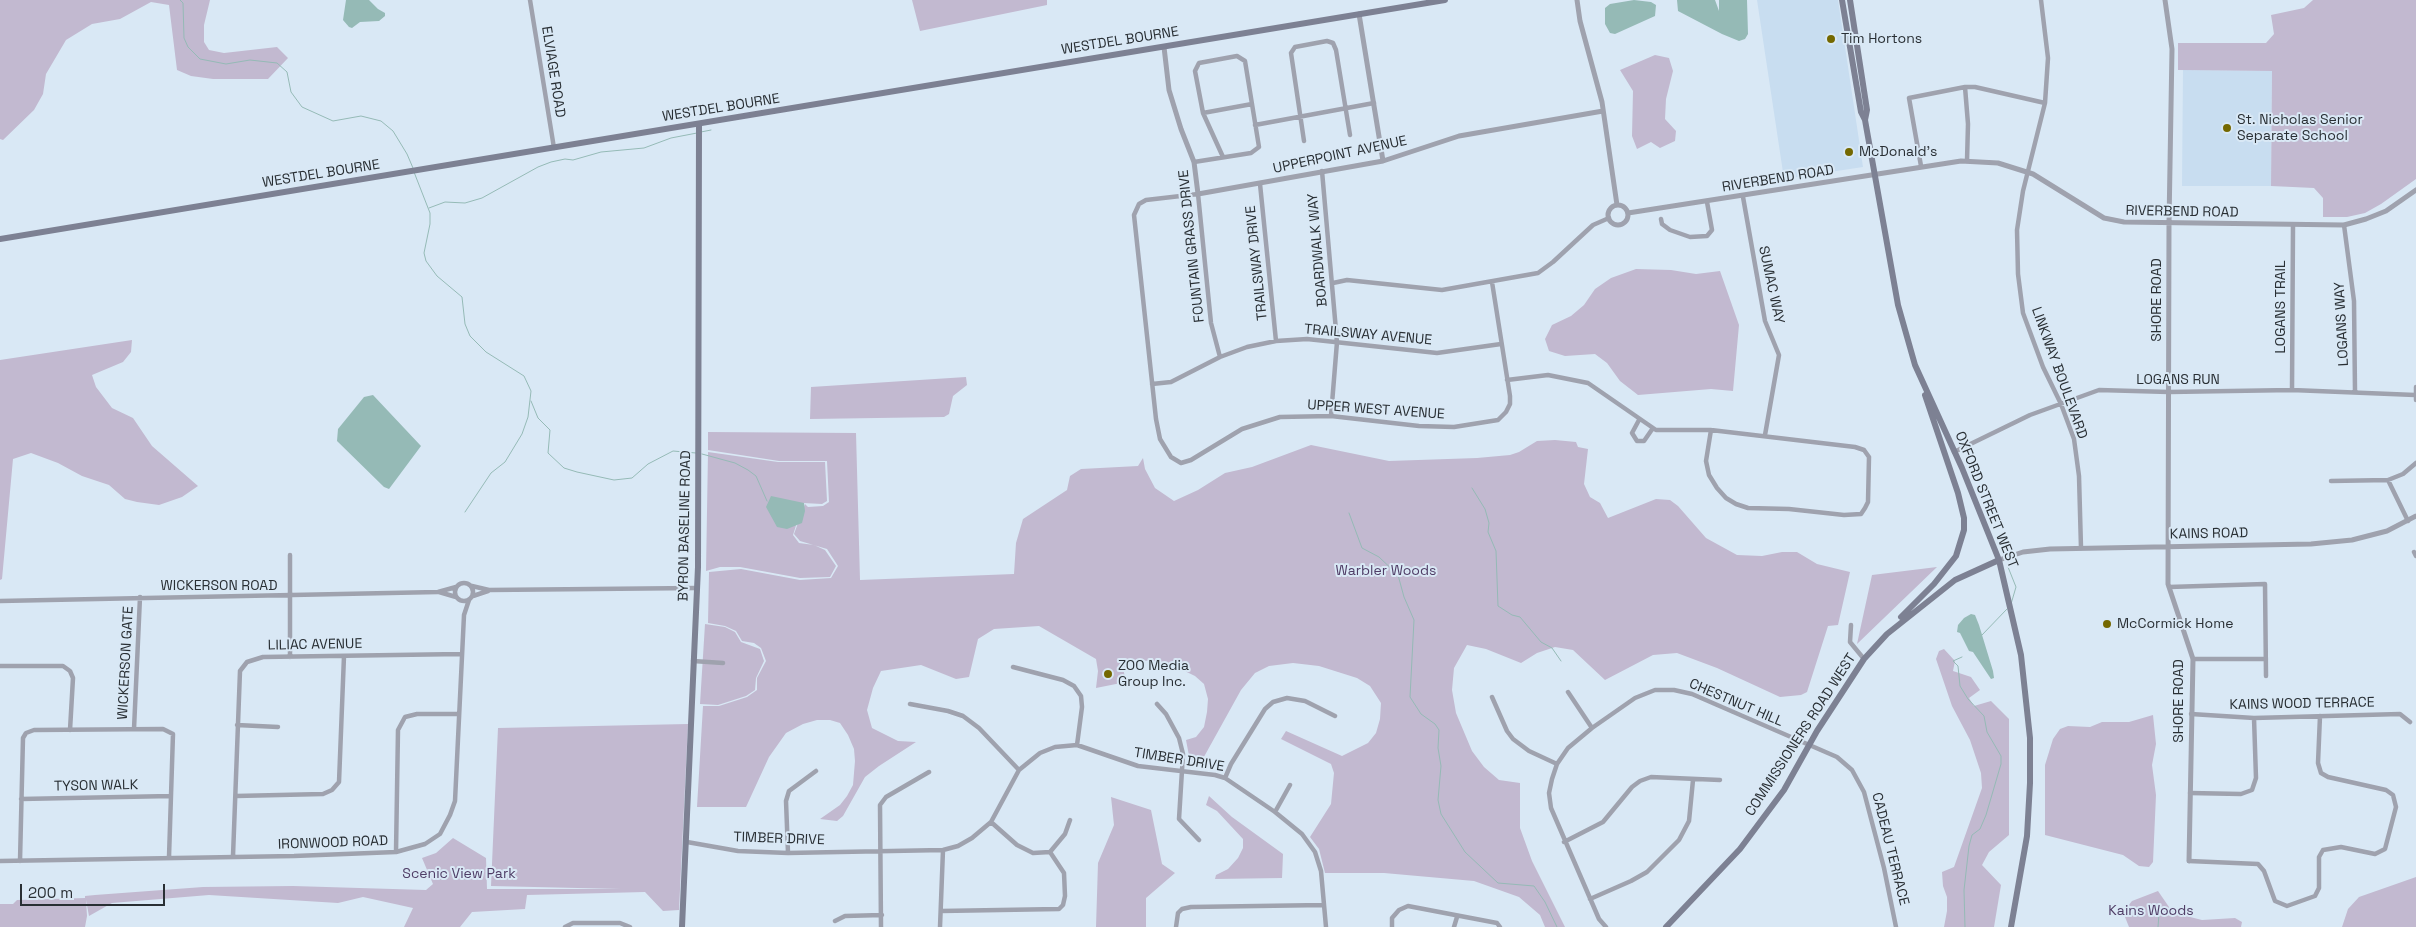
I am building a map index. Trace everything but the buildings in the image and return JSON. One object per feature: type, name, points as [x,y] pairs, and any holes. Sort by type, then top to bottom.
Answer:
[{"type":"main road","name":"WESTDEL BOURNE","points":[[0,239],[1445,0]]},
{"type":"main road","name":"OXFORD STREET WEST","points":[[1842,0],[1861,112],[1865,120],[1898,305],[1915,365],[1954,452],[1998,560],[2021,655],[2030,738],[2027,836],[2011,927]]},
{"type":"main road","name":"OXFORD STREET WEST","points":[[1850,0],[1867,110],[1865,120]]},
{"type":"main road","name":"BYRON BASELINE ROAD","points":[[682,927],[697,588],[699,124]]},
{"type":"main road","points":[[1887,634],[1956,556],[1964,530],[1964,518],[1958,493],[1915,365]]},
{"type":"main road","name":"COMMISSIONERS ROAD WEST","points":[[1666,927],[1740,849],[1784,790],[1808,746],[1864,659],[1887,634],[1955,580],[1998,560]]},
{"type":"street","name":"ELVIAGE ROAD","points":[[530,0],[554,148]]},
{"type":"street","points":[[1577,0],[1603,111],[1617,205]]},
{"type":"street","name":"LINKWAY BOULEVARD","points":[[2041,0],[2048,58],[2045,103],[2023,191],[2017,230],[2018,274],[2024,313],[2043,367],[2061,404],[2074,439],[2079,476],[2081,548]]},
{"type":"street","name":"SHORE ROAD","points":[[2165,0],[2172,49],[2167,546],[2169,587],[2193,659],[2188,861],[2258,864],[2264,871],[2275,901],[2287,906],[2315,896],[2319,888],[2319,857],[2323,850],[2341,848],[2375,854],[2386,849],[2396,808],[2393,794],[2386,790],[2328,777],[2321,773],[2318,763],[2320,716]]},
{"type":"street","points":[[1359,14],[1383,161]]},
{"type":"street","points":[[1304,141],[1290,60],[1291,53],[1295,47],[1327,41],[1333,43],[1336,50],[1350,135]]},
{"type":"street","name":"FOUNTAIN GRASS DRIVE","points":[[1164,47],[1169,90],[1198,177],[1198,194],[1211,323],[1220,357]]},
{"type":"street","points":[[1194,162],[1223,157],[1256,150],[1259,146],[1246,61],[1237,56],[1199,62],[1195,71],[1203,113],[1223,157]]},
{"type":"street","points":[[1965,87],[1968,124],[1967,161]]},
{"type":"street","points":[[1921,166],[1909,98],[1965,87],[1975,87],[2045,103]]},
{"type":"street","points":[[1255,125],[1374,103]]},
{"type":"street","points":[[1203,113],[1252,104]]},
{"type":"street","name":"UPPERPOINT AVENUE","points":[[1198,194],[1383,161],[1459,136],[1603,111]]},
{"type":"street","name":"RIVERBEND ROAD","points":[[1628,213],[1743,197],[1921,166],[1967,161],[1998,163],[2029,173],[2047,181],[2104,218],[2124,222],[2344,225],[2366,220],[2386,211],[2416,190]]},
{"type":"street","name":"BOARDWALK WAY","points":[[1322,171],[1337,342],[1331,416]]},
{"type":"street","name":"TRAILSWAY DRIVE","points":[[1260,184],[1276,341]]},
{"type":"street","name":"UPPER WEST AVENUE","points":[[1198,194],[1146,200],[1139,204],[1134,214],[1152,384],[1160,439],[1171,457],[1181,463],[1191,460],[1242,428],[1280,417],[1331,416],[1419,426],[1454,427],[1498,420],[1506,412],[1510,404],[1492,282]]},
{"type":"street","name":"SUMAC WAY","points":[[1743,197],[1765,321],[1779,355],[1764,435]]},
{"type":"street","points":[[1661,219],[1662,224],[1670,230],[1690,238],[1707,236],[1712,230],[1708,202]]},
{"type":"street","points":[[1617,205],[1625,207],[1628,213],[1627,220],[1622,225],[1613,224],[1609,218],[1610,210],[1617,205]]},
{"type":"street","points":[[1332,283],[1347,280],[1442,290],[1538,274],[1593,225],[1609,218]]},
{"type":"street","name":"LOGANS TRAIL","points":[[2292,390],[2293,225]]},
{"type":"street","name":"LOGANS WAY","points":[[2344,225],[2354,300],[2355,392]]},
{"type":"street","name":"TRAILSWAY AVENUE","points":[[1152,384],[1171,382],[1220,357],[1248,347],[1276,341],[1307,339],[1437,353],[1501,344]]},
{"type":"street","points":[[1507,380],[1548,375],[1579,380],[1597,388],[1639,420],[1653,428],[1711,430],[1764,435],[1855,447],[1864,450],[1869,457],[1868,502],[1861,514],[1853,515],[1789,509],[1748,508],[1736,504],[1726,498],[1717,488],[1709,474],[1707,455],[1711,430]]},
{"type":"street","points":[[2416,387],[2416,397]]},
{"type":"street","name":"LOGANS RUN","points":[[1954,452],[2030,416],[2099,390],[2169,392],[2292,390],[2355,392],[2416,397]]},
{"type":"street","points":[[1639,420],[1632,433],[1637,441],[1644,441],[1653,428]]},
{"type":"street","points":[[2331,481],[2388,480],[2403,474],[2416,463]]},
{"type":"street","points":[[2388,480],[2408,521]]},
{"type":"street","name":"KAINS ROAD","points":[[1998,560],[2023,552],[2081,548],[2311,544],[2352,540],[2387,531],[2416,516]]},
{"type":"street","points":[[290,555],[290,657]]},
{"type":"street","name":"WICKERSON ROAD","points":[[0,601],[438,592],[456,587],[464,582],[472,586]]},
{"type":"street","points":[[2169,587],[2265,584],[2266,676]]},
{"type":"street","points":[[489,590],[471,598],[472,586],[489,590],[697,588]]},
{"type":"street","name":"IRONWOOD ROAD","points":[[456,587],[464,615]]},
{"type":"street","name":"WICKERSON ROAD","points":[[438,592],[458,598],[471,598]]},
{"type":"street","name":"WICKERSON GATE","points":[[134,729],[140,597]]},
{"type":"street","name":"IRONWOOD ROAD","points":[[0,861],[294,856],[396,852],[425,844],[440,834],[455,800],[457,714],[464,615],[471,598]]},
{"type":"street","points":[[1851,625],[1850,642],[1864,659]]},
{"type":"street","name":"LILIAC AVENUE","points":[[233,856],[237,725],[240,671],[243,666],[253,658],[461,654]]},
{"type":"street","points":[[236,796],[323,794],[332,790],[339,782],[344,656]]},
{"type":"street","points":[[2193,659],[2266,659]]},
{"type":"street","points":[[693,661],[723,662]]},
{"type":"street","points":[[0,666],[63,666],[70,672],[73,678],[70,730]]},
{"type":"street","points":[[1013,667],[1063,680],[1074,686],[1080,696],[1082,707],[1077,745]]},
{"type":"street","name":"CHESTNUT HILL","points":[[1606,927],[1599,919],[1550,808],[1549,793],[1557,764],[1568,748],[1592,728],[1636,698],[1655,690],[1674,690],[1692,694],[1808,746]]},
{"type":"street","points":[[1568,692],[1592,728]]},
{"type":"street","points":[[1492,697],[1507,731],[1513,738],[1529,751],[1557,764]]},
{"type":"street","points":[[1225,778],[1231,764],[1264,709],[1273,702],[1287,698],[1306,700],[1335,716]]},
{"type":"street","points":[[910,704],[948,711],[963,716],[979,728],[1019,770]]},
{"type":"street","points":[[1157,704],[1166,714],[1179,738],[1183,754],[1178,814],[1181,823],[1199,840]]},
{"type":"street","points":[[396,852],[398,730],[405,717],[417,714],[457,714]]},
{"type":"street","name":"KAINS WOOD TERRACE","points":[[2191,714],[2254,718],[2400,714],[2410,722]]},
{"type":"street","points":[[2190,793],[2241,794],[2252,790],[2256,778],[2254,718]]},
{"type":"street","points":[[237,725],[278,727]]},
{"type":"street","points":[[20,861],[23,738],[26,733],[34,730],[163,729],[173,734],[169,857]]},
{"type":"street","name":"TIMBER DRIVE","points":[[687,842],[738,851],[943,850],[958,846],[972,838],[991,822],[1019,770],[1040,753],[1055,747],[1077,745],[1138,766],[1225,778],[1275,812],[1302,834],[1315,852],[1321,871],[1326,927]]},
{"type":"street","name":"CADEAU TERRACE","points":[[1808,746],[1837,758],[1852,770],[1860,782],[1884,868],[1896,927]]},
{"type":"street","points":[[788,852],[786,801],[789,791],[816,771]]},
{"type":"street","points":[[881,927],[882,851],[880,805],[886,797],[929,772]]},
{"type":"street","points":[[1564,842],[1603,822],[1632,786],[1640,781],[1651,777],[1720,780]]},
{"type":"street","points":[[1590,899],[1647,872],[1679,840],[1689,821],[1693,780]]},
{"type":"street","points":[[1275,812],[1290,785]]},
{"type":"street","name":"TYSON WALK","points":[[21,799],[171,796]]},
{"type":"street","points":[[991,822],[1017,845],[1033,853],[1050,852],[1065,834],[1070,820]]},
{"type":"street","points":[[940,927],[943,850]]},
{"type":"street","points":[[941,911],[1059,908],[1063,904],[1065,896],[1064,873],[1050,852]]},
{"type":"street","points":[[1176,927],[1178,914],[1182,909],[1191,907],[1324,905]]},
{"type":"street","points":[[1392,927],[1392,918],[1399,910],[1408,906],[1456,917],[1497,923],[1500,927]]},
{"type":"street","points":[[835,921],[845,916],[882,915]]},
{"type":"street","points":[[1454,927],[1456,917]]},
{"type":"street","points":[[565,927],[574,923],[620,923],[630,927]]},
{"type":"shaded area","points":[[346,0],[369,0],[385,13],[385,16],[379,21],[360,22],[352,28],[349,27],[343,20]]},
{"type":"shaded area","points":[[1634,0],[1651,2],[1656,5],[1655,16],[1615,34],[1610,33],[1605,24],[1605,8],[1610,4]]},
{"type":"shaded area","points":[[1677,0],[1715,0],[1719,11],[1719,0],[1747,0],[1748,34],[1745,39],[1739,41],[1722,34],[1678,11]]},
{"type":"shaded area","points":[[1757,0],[1838,0],[1863,167],[1784,179]]},
{"type":"shaded area","name":"St. Nicholas Senior Separate School","points":[[2183,70],[2272,71],[2271,186],[2182,186]]},
{"type":"shaded area","points":[[373,395],[421,446],[389,489],[384,487],[337,441],[338,429],[364,397]]},
{"type":"shaded area","points":[[771,496],[804,503],[805,511],[802,523],[787,529],[777,527],[766,507]]},
{"type":"shaded area","points":[[1971,614],[1975,615],[1979,625],[1993,671],[1994,678],[1991,679],[1973,652],[1969,651],[1960,633],[1957,632],[1958,625]]},
{"type":"green space","points":[[0,0],[210,0],[204,25],[204,42],[209,50],[224,53],[277,47],[288,58],[268,79],[213,79],[191,76],[177,70],[169,5],[151,2],[120,19],[92,24],[66,40],[46,74],[43,94],[34,110],[3,140],[0,139]]},
{"type":"green space","points":[[912,0],[1047,0],[1047,5],[920,31]]},
{"type":"green space","points":[[2313,0],[2416,0],[2416,179],[2365,213],[2347,217],[2323,217],[2323,198],[2314,188],[2271,186],[2272,71],[2178,70],[2178,43],[2266,43],[2274,34],[2271,15],[2304,8]]},
{"type":"green space","points":[[1655,55],[1669,58],[1673,71],[1666,99],[1665,119],[1676,131],[1675,141],[1660,148],[1651,142],[1637,149],[1632,136],[1633,91],[1620,70]]},
{"type":"green space","points":[[1636,269],[1671,270],[1696,274],[1720,271],[1739,325],[1733,391],[1711,389],[1638,395],[1620,381],[1607,363],[1595,354],[1565,356],[1549,351],[1545,339],[1552,325],[1571,316],[1584,305],[1595,289],[1611,278]]},
{"type":"green space","points":[[132,340],[131,352],[123,362],[92,375],[96,387],[112,408],[133,418],[152,446],[198,486],[182,497],[159,505],[137,502],[125,499],[109,485],[82,476],[58,463],[31,453],[13,459],[2,579],[0,580],[0,360]]},
{"type":"green space","points":[[966,377],[967,385],[953,396],[949,414],[944,417],[810,419],[811,387]]},
{"type":"green space","name":"Warbler Woods","points":[[708,432],[856,433],[860,580],[1014,574],[1016,543],[1023,519],[1067,490],[1070,476],[1081,469],[1138,466],[1143,458],[1145,469],[1155,488],[1174,501],[1198,490],[1225,473],[1252,467],[1311,445],[1389,461],[1510,455],[1537,441],[1555,440],[1576,442],[1578,447],[1588,449],[1584,484],[1590,497],[1600,503],[1608,518],[1656,499],[1670,500],[1678,506],[1706,538],[1737,555],[1762,556],[1782,552],[1797,552],[1817,564],[1850,572],[1838,625],[1828,626],[1807,692],[1801,695],[1780,697],[1717,668],[1677,653],[1653,655],[1605,680],[1573,650],[1555,647],[1537,653],[1521,663],[1486,649],[1467,645],[1454,668],[1452,690],[1456,713],[1472,751],[1484,767],[1499,780],[1520,783],[1520,828],[1532,861],[1565,927],[1545,927],[1540,915],[1519,897],[1474,881],[1384,873],[1325,873],[1319,849],[1310,837],[1331,804],[1334,773],[1331,764],[1281,739],[1286,731],[1342,756],[1368,743],[1376,733],[1380,719],[1381,703],[1370,686],[1357,678],[1319,666],[1293,663],[1269,666],[1255,673],[1241,690],[1200,764],[1190,761],[1186,740],[1196,737],[1204,727],[1207,712],[1208,699],[1204,684],[1195,676],[1166,662],[1135,660],[1123,668],[1126,682],[1096,688],[1098,671],[1096,659],[1039,626],[994,629],[978,639],[969,677],[956,679],[921,665],[881,671],[873,688],[867,710],[872,728],[898,741],[916,742],[865,777],[843,816],[837,821],[820,819],[840,805],[847,796],[853,785],[855,761],[854,749],[848,735],[840,723],[830,720],[817,720],[803,724],[786,733],[769,757],[746,807],[697,807],[703,706],[719,706],[747,697],[757,690],[757,678],[766,661],[761,648],[754,643],[742,641],[736,631],[725,626],[708,623],[709,572],[741,569],[800,580],[831,578],[838,566],[827,549],[800,541],[794,534],[805,504],[808,507],[823,506],[829,502],[827,461],[779,461],[708,450]]},
{"type":"green space","points":[[708,452],[778,462],[825,462],[827,501],[822,504],[803,503],[793,535],[799,543],[814,545],[825,550],[836,566],[830,577],[800,578],[740,567],[720,567],[706,571]]},
{"type":"green space","points":[[1937,567],[1857,644],[1872,575]]},
{"type":"green space","points":[[705,624],[725,627],[735,632],[741,642],[760,649],[764,661],[756,678],[755,690],[746,696],[718,705],[700,704]]},
{"type":"green space","points":[[1944,649],[1955,661],[1953,671],[1971,677],[1980,690],[1969,698],[1974,706],[1991,701],[2009,719],[2009,835],[1989,852],[1982,865],[2001,885],[1994,927],[1944,927],[1947,897],[1943,886],[1942,872],[1954,867],[1982,788],[1981,773],[1970,740],[1952,706],[1936,659],[1939,651]]},
{"type":"green space","points":[[2153,715],[2156,744],[2152,765],[2156,795],[2153,862],[2149,867],[2139,866],[2123,855],[2045,835],[2045,765],[2053,739],[2060,729],[2068,726],[2090,727],[2102,722],[2129,722]]},
{"type":"green space","name":"Scenic View Park","points":[[688,724],[679,910],[663,911],[645,892],[527,895],[525,909],[472,912],[460,927],[404,927],[413,908],[363,897],[338,903],[209,895],[112,903],[89,916],[86,900],[87,916],[85,927],[0,927],[0,904],[13,904],[17,900],[85,898],[85,896],[95,895],[203,887],[293,886],[426,890],[433,884],[422,858],[436,853],[453,838],[486,858],[487,889],[621,889],[491,886],[498,728]]},
{"type":"green space","points":[[1209,796],[1232,817],[1283,854],[1282,878],[1215,879],[1216,875],[1228,869],[1238,858],[1243,848],[1243,839],[1217,811],[1206,805]]},
{"type":"green space","points":[[1111,797],[1151,810],[1162,864],[1175,873],[1146,898],[1146,927],[1096,927],[1098,863],[1114,825]]},
{"type":"green space","points":[[2416,877],[2416,927],[2342,927],[2348,909],[2359,897]]},
{"type":"green space","name":"Kains Woods","points":[[2158,891],[2169,907],[2178,914],[2202,920],[2235,918],[2242,922],[2241,927],[2129,927],[2123,912],[2132,901]]},
{"type":"waterway","points":[[180,0],[183,3],[184,38],[188,47],[200,59],[226,64],[250,60],[277,63],[287,72],[291,92],[302,107],[333,121],[361,116],[381,121],[393,131],[413,168]]},
{"type":"waterway","points":[[701,132],[711,130]]},
{"type":"waterway","points":[[429,208],[445,202],[465,203],[482,198],[538,167],[551,162],[565,159],[573,160],[601,152],[644,148],[671,138],[697,133]]},
{"type":"waterway","points":[[414,172],[430,213],[430,224],[424,253],[426,261],[437,276],[462,297],[465,324],[470,336],[486,352],[524,376],[531,391],[528,417],[522,434],[505,462],[491,473],[465,512]]},
{"type":"waterway","points":[[531,401],[538,418],[550,430],[548,453],[564,468],[614,480],[632,478],[648,464],[673,451],[696,453]]},
{"type":"waterway","points":[[702,454],[735,463],[748,470],[756,476],[767,501]]},
{"type":"waterway","points":[[1472,488],[1485,509],[1489,523],[1488,532],[1496,551],[1498,606],[1512,615],[1520,617],[1541,642],[1552,648],[1561,661]]},
{"type":"waterway","points":[[1349,513],[1362,548],[1379,557],[1398,575],[1404,597],[1414,620],[1410,697],[1421,714],[1435,724],[1439,730],[1438,748],[1441,766],[1438,800],[1441,814],[1465,852],[1498,883],[1534,886],[1545,902],[1557,927]]},
{"type":"waterway","points":[[2008,567],[2016,587],[2011,604]]},
{"type":"waterway","points":[[1982,635],[2007,609]]},
{"type":"waterway","points":[[1962,657],[1953,661],[1958,666],[1960,686],[1968,699],[1984,716],[1987,732],[2001,756],[2001,764],[1986,815],[1980,829],[1972,835],[1969,846],[1964,890],[1965,927]]},
{"type":"waterway","points":[[2158,927],[2159,914],[2165,912]]},
{"type":"place","name":"Tim Hortons","points":[[1831,39]]},
{"type":"place","name":"St. Nicholas Senior Separate School","points":[[2227,128]]},
{"type":"place","name":"McDonald's","points":[[1849,152]]},
{"type":"place","name":"McCormick Home","points":[[2107,624]]},
{"type":"place","name":"ZOO Media Group Inc.","points":[[1108,674]]}]
